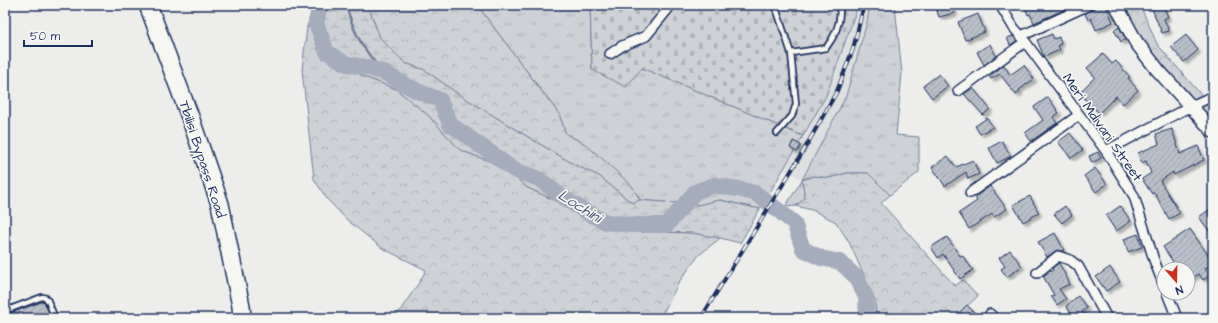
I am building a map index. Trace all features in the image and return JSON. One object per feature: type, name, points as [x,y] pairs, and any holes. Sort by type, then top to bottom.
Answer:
[{"type":"highway","name":"Tbilisi Bypass Road","points":[[148,5],[190,117],[220,204],[242,306],[242,318]]},
{"type":"street","points":[[610,54],[622,46],[646,36],[668,9],[669,5]]},
{"type":"street","name":"Meri Mdivani Street","points":[[1000,5],[1014,28],[1106,151],[1134,196],[1156,265]]},
{"type":"street","points":[[958,91],[1023,39],[1089,5]]},
{"type":"street","points":[[1116,5],[1136,42],[1157,69],[1213,131]]},
{"type":"street","points":[[1106,151],[1213,96]]},
{"type":"street","points":[[970,193],[1079,115]]},
{"type":"street","points":[[1037,273],[1058,256],[1070,260],[1078,266],[1107,318]]},
{"type":"street","points":[[1170,301],[1177,318]]},
{"type":"lane","points":[[775,5],[790,53],[796,104],[792,116],[777,133]]},
{"type":"lane","points":[[790,53],[826,48],[834,38],[841,12],[839,5]]},
{"type":"lane","points":[[5,311],[42,298],[46,298],[55,318]]},
{"type":"shaded area","points":[[857,5],[870,5],[867,22],[846,96],[802,180],[784,169],[826,96]]},
{"type":"green space","points":[[313,5],[370,5],[369,9],[380,38],[405,63],[425,70],[458,94],[518,131],[575,165],[599,176],[632,203],[640,200],[698,205],[720,200],[760,209],[740,243],[692,233],[636,231],[604,227],[582,213],[526,187],[505,167],[460,150],[428,115],[396,89],[362,76],[332,52],[320,28],[307,27]]},
{"type":"green space","points":[[370,5],[477,5],[559,114],[566,134],[585,144],[606,162],[632,186],[640,200],[632,203],[599,176],[575,165],[518,131],[458,94],[425,70],[405,63],[380,38],[369,9]]},
{"type":"green space","points":[[477,5],[590,5],[592,70],[642,68],[803,136],[760,209],[720,200],[698,205],[640,200],[632,186],[585,144],[566,134],[559,114]]},
{"type":"green space","points":[[590,5],[857,5],[826,96],[803,136],[642,68],[626,87],[592,70]]},
{"type":"green space","points":[[870,5],[895,5],[902,74],[896,135],[919,137],[919,172],[890,195],[868,173],[847,173],[829,178],[815,176],[803,179],[846,96],[867,22]]},
{"type":"green space","points":[[1123,5],[1140,5],[1157,44],[1203,97],[1193,101],[1173,78],[1137,31]]},
{"type":"green space","points":[[307,27],[320,28],[332,52],[362,76],[396,89],[428,115],[460,150],[505,167],[526,187],[582,213],[604,227],[636,231],[692,233],[720,238],[699,255],[679,282],[663,313],[658,318],[395,318],[426,270],[382,248],[347,220],[327,199],[314,179],[302,70]]},
{"type":"green space","points":[[1208,102],[1213,108],[1213,126],[1197,108]]},
{"type":"green space","points":[[847,173],[868,173],[890,195],[881,203],[955,286],[963,280],[978,296],[954,318],[876,318],[875,300],[849,242],[836,222],[812,210],[796,206],[805,198],[802,180],[815,176],[829,178]]},
{"type":"green space","points":[[802,180],[805,198],[796,206],[785,207]]},
{"type":"building","points":[[935,5],[952,5],[955,13],[939,17]]},
{"type":"building","points":[[1024,5],[1075,5],[1034,23],[1030,14],[1028,15]]},
{"type":"building","points":[[1095,5],[1106,5],[1113,22],[1096,30],[1091,18],[1088,20],[1085,14],[1094,9]]},
{"type":"building","points":[[1162,5],[1168,17],[1164,19],[1169,31],[1162,33],[1152,9]]},
{"type":"building","points":[[978,14],[985,32],[965,40],[958,22]]},
{"type":"building","points":[[1119,27],[1126,39],[1121,42],[1114,30]]},
{"type":"building","points":[[1052,34],[1054,39],[1059,37],[1061,44],[1058,45],[1060,50],[1044,57],[1037,40]]},
{"type":"building","points":[[1186,35],[1198,50],[1184,62],[1171,47]]},
{"type":"building","points":[[1013,36],[1017,41],[1010,45],[1007,38]]},
{"type":"building","points":[[990,44],[996,56],[984,65],[977,52]]},
{"type":"building","points":[[1103,54],[1112,64],[1116,61],[1130,77],[1128,78],[1138,90],[1123,104],[1116,96],[1099,113],[1079,93],[1095,77],[1087,68]]},
{"type":"building","points":[[1004,65],[1010,75],[1024,65],[1034,79],[1019,90],[1020,92],[1016,95],[1000,74],[991,79],[989,76]]},
{"type":"building","points":[[939,74],[948,86],[932,98],[923,86]]},
{"type":"building","points":[[973,88],[990,109],[983,115],[964,94]]},
{"type":"building","points":[[1048,97],[1059,113],[1053,117],[1057,123],[1031,141],[1025,133],[1043,120],[1034,107]]},
{"type":"building","points":[[987,118],[993,127],[980,134],[975,126]]},
{"type":"building","points":[[1172,129],[1180,154],[1198,146],[1204,160],[1174,175],[1173,172],[1160,181],[1180,213],[1169,219],[1154,192],[1152,194],[1142,179],[1151,173],[1146,161],[1141,163],[1138,153],[1159,144],[1156,134]]},
{"type":"building","points":[[1070,133],[1083,150],[1071,158],[1058,142]]},
{"type":"building","points":[[793,141],[801,145],[797,152],[790,148]]},
{"type":"building","points":[[1002,141],[1011,156],[997,163],[989,148]]},
{"type":"building","points":[[1098,152],[1101,158],[1092,163],[1089,156]]},
{"type":"building","points":[[948,156],[956,167],[973,160],[979,174],[968,179],[966,172],[945,186],[932,167]]},
{"type":"building","points":[[1095,168],[1107,184],[1096,192],[1084,176]]},
{"type":"building","points":[[990,186],[1007,209],[994,217],[992,214],[969,229],[959,213],[977,201],[975,197]]},
{"type":"building","points":[[1030,196],[1039,213],[1023,222],[1013,205]]},
{"type":"building","points":[[1065,206],[1072,215],[1062,223],[1054,214]]},
{"type":"building","points":[[1120,206],[1131,221],[1116,231],[1106,216]]},
{"type":"building","points":[[1213,207],[1213,236],[1199,217]]},
{"type":"building","points":[[1190,229],[1213,262],[1205,269],[1210,276],[1203,280],[1199,274],[1196,276],[1196,261],[1173,261],[1163,247]]},
{"type":"building","points":[[1055,233],[1064,250],[1057,250],[1047,257],[1038,242]]},
{"type":"building","points":[[1138,234],[1142,247],[1128,252],[1124,239]]},
{"type":"building","points":[[947,237],[960,256],[962,255],[973,270],[960,279],[943,254],[938,258],[931,247]]},
{"type":"building","points":[[1010,250],[1022,266],[1007,277],[1001,269],[1005,266],[999,258]]},
{"type":"building","points":[[1059,263],[1070,284],[1059,289],[1066,299],[1057,305],[1051,296],[1054,295],[1043,276],[1053,270],[1052,268]]},
{"type":"building","points":[[1110,267],[1120,282],[1106,291],[1096,277]]},
{"type":"building","points":[[1078,296],[1087,308],[1082,312],[1087,318],[1074,318],[1066,306]]},
{"type":"building","points":[[44,301],[51,318],[5,318],[5,315]]},
{"type":"building","points":[[967,305],[980,318],[966,318],[960,312]]},
{"type":"waterway","name":"Lochini","points":[[320,5],[316,23],[327,52],[347,64],[383,72],[415,90],[440,100],[450,124],[514,170],[539,179],[562,197],[606,222],[632,225],[667,225],[695,192],[714,185],[755,193],[794,223],[803,249],[821,258],[840,262],[856,277],[866,297],[867,318]]},
{"type":"waterway","points":[[346,5],[352,24],[360,41],[383,72]]},
{"type":"railway","points":[[701,318],[804,150],[837,91],[853,49],[864,5]]}]
